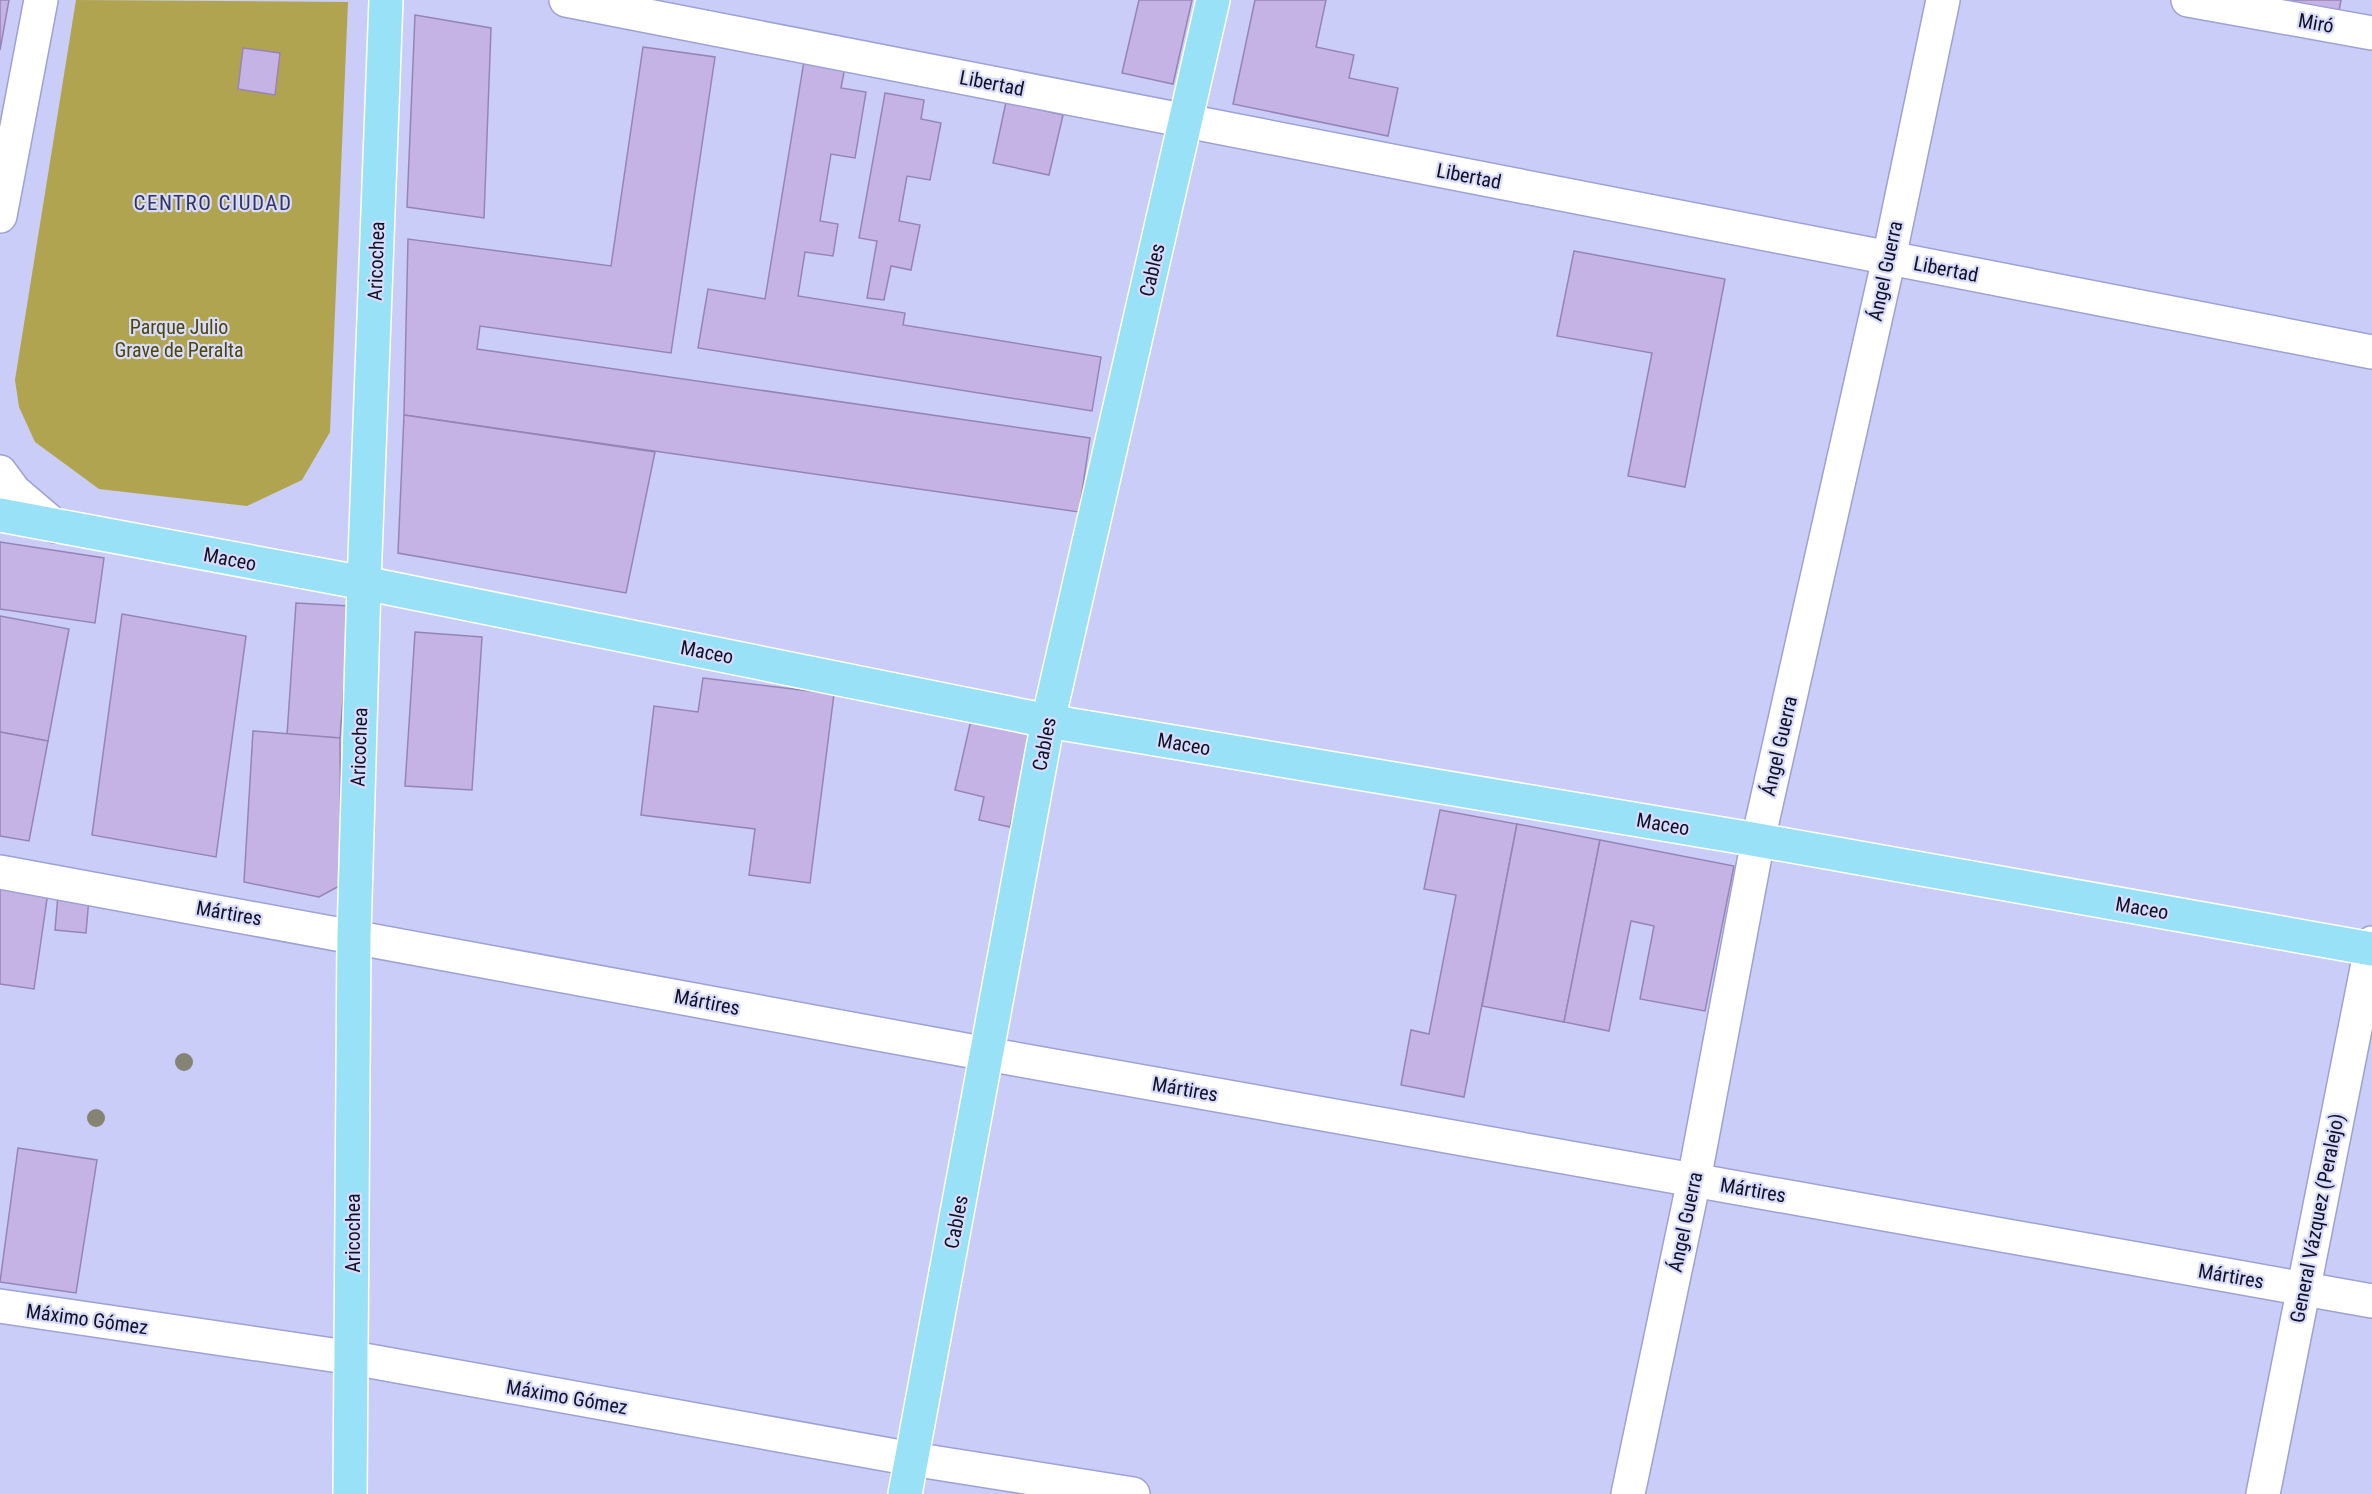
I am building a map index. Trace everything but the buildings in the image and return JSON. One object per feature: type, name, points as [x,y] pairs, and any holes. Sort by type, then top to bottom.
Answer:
[{"type":"main road","name":"Aricochea","points":[[350,1494],[353,1358],[354,936],[364,583],[386,0]]},
{"type":"main road","name":"Cables","points":[[905,1494],[1048,721],[1213,0]]},
{"type":"main road","name":"Maceo","points":[[0,515],[364,583],[1048,721],[1758,840],[2372,947]]},
{"type":"street","points":[[0,216],[41,0]]},
{"type":"street","name":"Libertad","points":[[566,0],[2372,352]]},
{"type":"street","name":"Ángel Guerra","points":[[1628,1494],[1694,1180],[1758,840],[1943,0]]},
{"type":"street","name":"Miró","points":[[2188,0],[2372,33]]},
{"type":"street","points":[[0,472],[14,491],[55,526]]},
{"type":"street","name":"Mártires","points":[[0,872],[987,1054],[2372,1301]]},
{"type":"street","name":"General Vázquez (Peralejo)","points":[[2263,1494],[2302,1289],[2372,947]]},
{"type":"street","name":"Máximo Gómez","points":[[0,1306],[353,1358],[912,1459],[1133,1494]]},
{"type":"green space","name":"Parque Julio Grave de Peralta","points":[[76,0],[348,2],[330,432],[302,480],[247,506],[99,489],[35,442],[19,407],[15,380]]},
{"type":"district","name":"CENTRO CIUDAD","points":[[213,203]]}]
